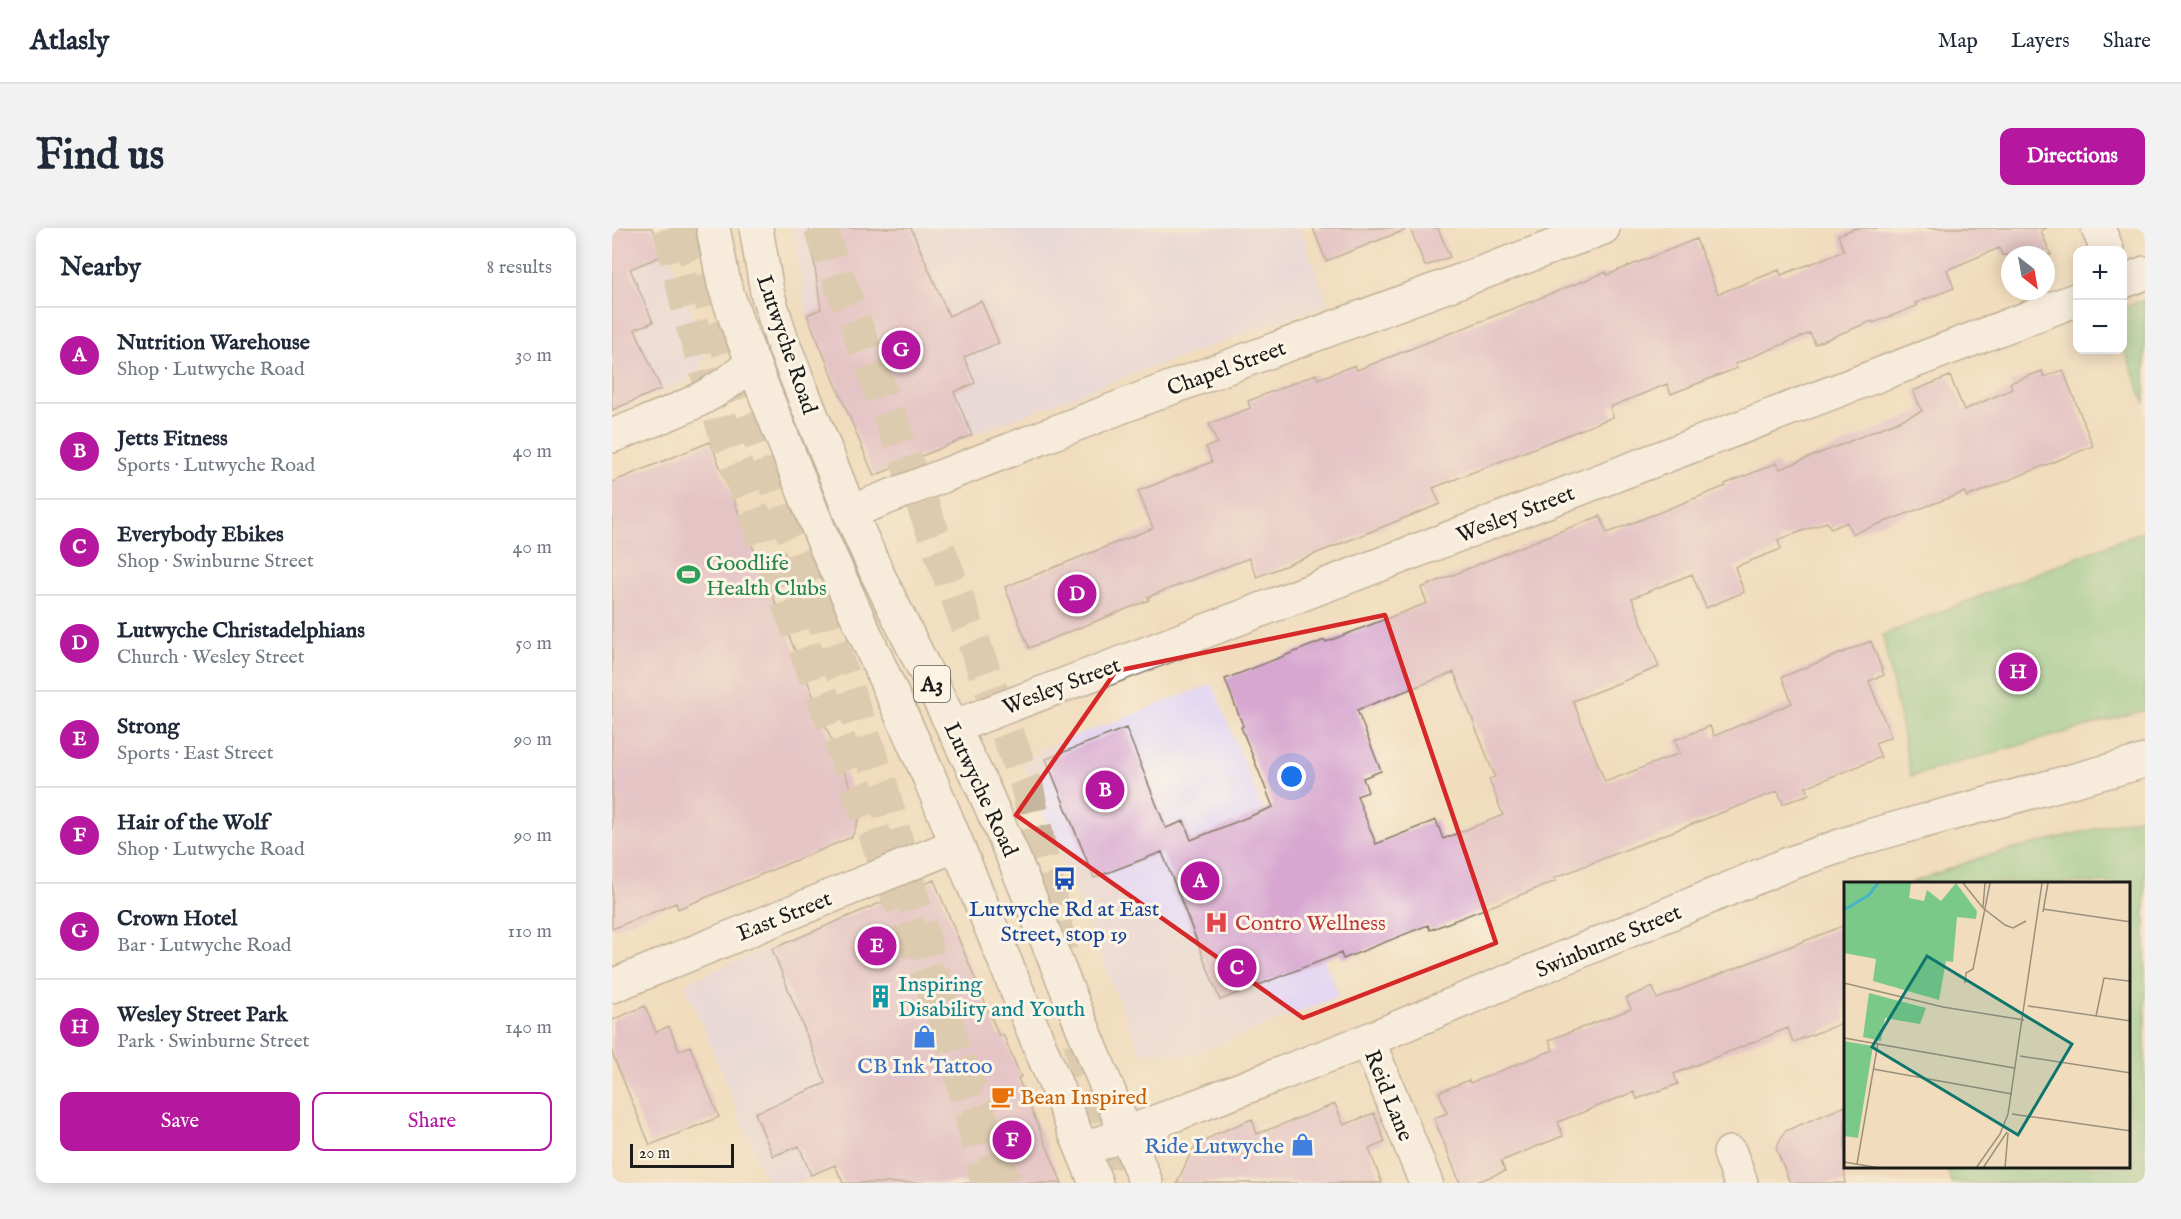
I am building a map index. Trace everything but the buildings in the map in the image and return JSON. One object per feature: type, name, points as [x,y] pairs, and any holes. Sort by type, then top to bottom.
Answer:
[{"type":"main road","name":"Lutwyche Road","points":[[713,228],[724,284],[752,362],[825,545],[923,764],[1096,1183]]},
{"type":"main road","name":"Lutwyche Road","points":[[756,228],[767,292],[782,341],[850,512],[1014,859],[1146,1183]]},
{"type":"main road","name":"Chapel Street","points":[[850,512],[1149,396],[1603,228]]},
{"type":"main road","points":[[2098,228],[2105,246]]},
{"type":"main road","points":[[2127,280],[2145,273]]},
{"type":"main road","name":"Wesley Street","points":[[953,727],[2075,300]]},
{"type":"main road","points":[[612,436],[706,397],[752,362]]},
{"type":"main road","name":"Swinburne Street","points":[[1083,1150],[1368,1040],[1788,864],[1869,836],[2145,761]]},
{"type":"main road","name":"East Street","points":[[612,986],[956,844]]},
{"type":"main road","name":"Reid Lane","points":[[1368,1040],[1426,1183]]},
{"type":"highlighted area","points":[[1385,615],[1496,943],[1303,1018],[1016,815],[1116,671]]},
{"type":"shaded area","points":[[612,228],[658,228],[706,346],[701,369],[687,381],[612,412]]},
{"type":"shaded area","points":[[792,228],[1300,228],[1328,304],[1097,387],[874,476],[807,315]]},
{"type":"shaded area","points":[[1212,684],[1339,996],[1191,1055],[1140,1052],[1023,763],[1042,749]]},
{"type":"shaded area","points":[[923,885],[1035,1183],[842,1183],[835,1167],[796,1183],[767,1183],[685,983]]},
{"type":"green space","points":[[2145,300],[2145,404],[2126,354],[2127,305]]},
{"type":"green space","points":[[2145,530],[2145,710],[1911,776],[1883,635]]},
{"type":"green space","points":[[2145,816],[2145,1183],[1952,1183],[1946,1168],[2130,1168],[2130,882],[1913,882],[1982,857]]},
{"type":"tunnel","points":[[669,228],[690,318],[730,450],[1006,1183]]},
{"type":"tunnel","points":[[685,228],[882,787],[962,1079],[987,1183]]},
{"type":"tunnel","points":[[820,228],[1027,786],[1061,951]]},
{"type":"tunnel","points":[[1080,1042],[1106,1171]]},
{"type":"place","name":"Crown Hotel","points":[[901,350]]},
{"type":"place","name":"Goodlife Health Clubs","points":[[688,575]]},
{"type":"place","name":"Lutwyche Christadelphians","points":[[1077,594]]},
{"type":"place","name":"Wesley Street Park","points":[[2018,672]]},
{"type":"place","name":"Jetts Fitness","points":[[1105,790]]},
{"type":"place","name":"Lutwyche Rd at East Street, stop 19","points":[[1064,879]]},
{"type":"place","name":"Nutrition Warehouse","points":[[1200,881]]},
{"type":"place","name":"Contro Wellness","points":[[1217,922]]},
{"type":"place","name":"Strong","points":[[877,946]]},
{"type":"place","name":"Everybody Ebikes","points":[[1237,968]]},
{"type":"place","name":"Inspiring Disability and Youth","points":[[880,996]]},
{"type":"place","name":"CB Ink Tattoo","points":[[925,1036]]},
{"type":"place","name":"Bean Inspired","points":[[1002,1096]]},
{"type":"place","name":"Hair of the Wolf","points":[[1012,1140]]},
{"type":"place","name":"Ride Lutwyche","points":[[1302,1145]]}]
